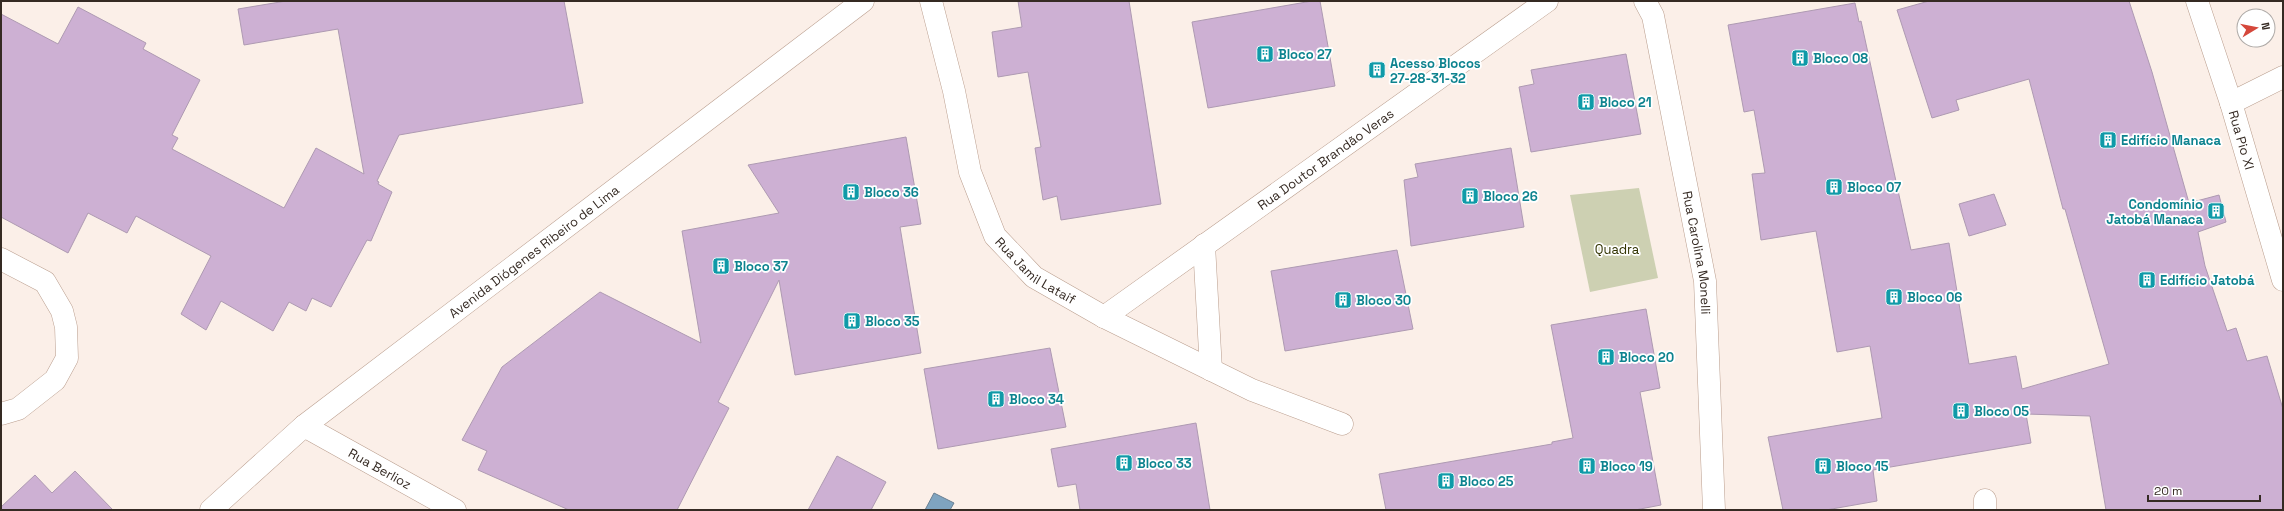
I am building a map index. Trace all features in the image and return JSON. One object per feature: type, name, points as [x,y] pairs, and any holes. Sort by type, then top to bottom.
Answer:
[{"type":"street","name":"Avenida Diógenes Ribeiro de Lima","points":[[211,510],[304,426],[863,1]]},
{"type":"street","name":"Rua Jamil Lataif","points":[[931,1],[954,91],[970,172],[995,236],[1034,277],[1104,317],[1252,390],[1342,424]]},
{"type":"street","name":"Rua Doutor Brandão Veras","points":[[1104,317],[1547,1]]},
{"type":"street","name":"Rua Carolina Monelli","points":[[1645,1],[1653,16],[1705,281],[1714,510]]},
{"type":"street","name":"Rua Pio XI","points":[[2197,1],[2231,103],[2283,280]]},
{"type":"street","points":[[2231,103],[2283,77]]},
{"type":"street","points":[[1204,245],[1211,370]]},
{"type":"street","points":[[1,259],[45,282],[62,311],[66,327],[67,358],[55,380],[9,412]]},
{"type":"street","name":"Rua Berlioz","points":[[304,426],[455,510]]},
{"type":"green space","name":"Quadra","points":[[1639,188],[1658,278],[1590,292],[1570,195]]},
{"type":"water","points":[[934,493],[954,503],[950,510],[925,510]]},
{"type":"building","points":[[286,1],[564,1],[583,103],[399,135],[377,181],[379,182],[378,184],[392,192],[371,241],[367,240],[331,307],[312,298],[306,311],[289,302],[273,331],[221,301],[206,330],[181,314],[211,256],[136,216],[127,233],[88,213],[68,253],[1,217],[1,14],[58,44],[78,7],[146,43],[143,49],[200,80],[172,135],[178,138],[172,149],[284,208],[316,148],[364,174],[338,29],[244,45],[238,9]]},
{"type":"building","points":[[1018,1],[1129,1],[1161,204],[1061,220],[1057,196],[1043,200],[1035,148],[1041,147],[1028,72],[998,77],[992,32],[1022,27]]},
{"type":"building","name":"Bloco 27","points":[[1312,1],[1320,1],[1335,86],[1208,108],[1192,22]]},
{"type":"building","points":[[1929,1],[2129,1],[2152,72],[2189,203],[2219,195],[2226,222],[2198,232],[2205,266],[2227,331],[2236,328],[2247,361],[2267,356],[2283,409],[2283,510],[2106,510],[2090,416],[2026,414],[2031,443],[1873,470],[1877,501],[1826,510],[1783,510],[1768,437],[1882,418],[1870,346],[1837,352],[1816,231],[1761,240],[1752,174],[1765,173],[1754,110],[1744,112],[1728,25],[1855,3],[1859,22],[1861,21],[1911,250],[1949,243],[1969,364],[2016,356],[2022,389],[2109,364],[2065,209],[2063,209],[2029,79],[1956,100],[1959,110],[1932,118],[1897,10]]},
{"type":"building","name":"Bloco 21","points":[[1626,54],[1641,134],[1531,152],[1519,87],[1534,84],[1531,70]]},
{"type":"building","points":[[906,137],[921,224],[900,227],[921,353],[795,375],[779,280],[718,402],[729,408],[677,510],[569,510],[478,470],[487,451],[462,440],[502,367],[600,292],[701,343],[682,231],[779,213],[748,165]]},
{"type":"building","name":"Bloco 26","points":[[1511,148],[1524,227],[1411,246],[1404,180],[1418,177],[1415,164]]},
{"type":"building","points":[[1994,194],[2006,225],[1969,236],[1959,204]]},
{"type":"building","name":"Bloco 30","points":[[1397,250],[1413,329],[1285,351],[1271,271]]},
{"type":"building","points":[[1646,309],[1660,388],[1640,392],[1661,505],[1635,510],[1386,510],[1379,474],[1552,444],[1552,442],[1573,438],[1551,325]]},
{"type":"building","name":"Bloco 34","points":[[1050,348],[1066,427],[938,449],[924,369]]},
{"type":"building","name":"Bloco 33","points":[[1196,423],[1210,510],[1080,510],[1076,484],[1058,487],[1051,449]]},
{"type":"building","points":[[837,456],[886,482],[871,510],[808,510]]},
{"type":"building","points":[[75,471],[113,510],[1,510],[1,507],[35,475],[52,493]]},
{"type":"place","name":"Bloco 27","points":[[1265,54]]},
{"type":"place","name":"Bloco 08","points":[[1800,58]]},
{"type":"place","name":"Acesso Blocos 27-28-31-32","points":[[1377,70]]},
{"type":"place","name":"Bloco 21","points":[[1586,102]]},
{"type":"place","name":"Edifício Manaca","points":[[2108,140]]},
{"type":"place","name":"Bloco 07","points":[[1834,187]]},
{"type":"place","name":"Bloco 36","points":[[851,192]]},
{"type":"place","name":"Bloco 26","points":[[1470,196]]},
{"type":"place","name":"Condomínio Jatobá Manaca","points":[[2216,211]]},
{"type":"place","name":"Bloco 37","points":[[721,266]]},
{"type":"place","name":"Edifício Jatobá","points":[[2147,280]]},
{"type":"place","name":"Bloco 06","points":[[1894,297]]},
{"type":"place","name":"Bloco 30","points":[[1343,300]]},
{"type":"place","name":"Bloco 35","points":[[852,321]]},
{"type":"place","name":"Bloco 20","points":[[1606,357]]},
{"type":"place","name":"Bloco 34","points":[[996,399]]},
{"type":"place","name":"Bloco 05","points":[[1961,411]]},
{"type":"place","name":"Bloco 33","points":[[1124,463]]},
{"type":"place","name":"Bloco 19","points":[[1587,466]]},
{"type":"place","name":"Bloco 15","points":[[1823,466]]},
{"type":"place","name":"Bloco 25","points":[[1446,481]]}]
